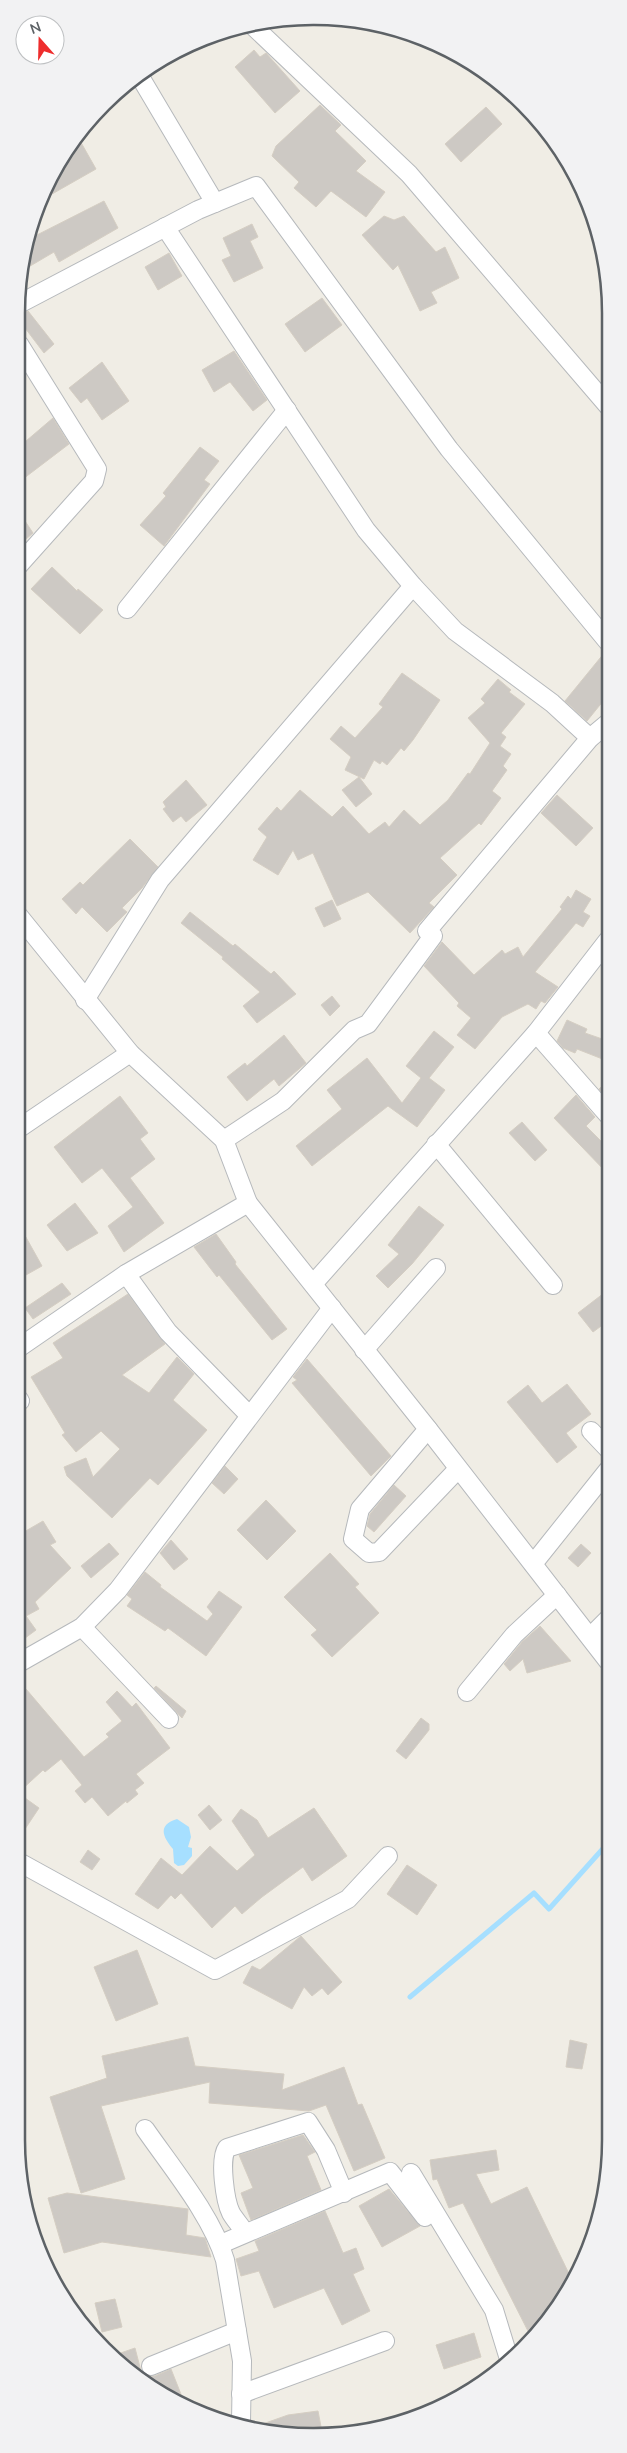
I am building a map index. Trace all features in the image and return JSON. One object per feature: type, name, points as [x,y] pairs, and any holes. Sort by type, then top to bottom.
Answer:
[{"type":"street","points":[[258,31],[409,174],[602,399]]},
{"type":"street","points":[[142,82],[215,203]]},
{"type":"street","points":[[26,300],[165,227],[215,203],[252,187],[259,189],[449,449],[602,635]]},
{"type":"street","points":[[165,227],[366,530],[413,586],[455,631],[552,703],[590,738]]},
{"type":"street","points":[[25,354],[97,469],[94,481],[25,558]]},
{"type":"street","points":[[127,609],[286,410]]},
{"type":"street","points":[[85,1000],[160,880],[413,586]]},
{"type":"street","points":[[224,1140],[283,1101],[354,1030],[368,1024],[433,936],[426,931],[590,738],[602,728]]},
{"type":"street","points":[[25,923],[85,1000],[130,1053],[224,1140],[248,1203],[428,1429],[602,1653]]},
{"type":"street","points":[[313,1284],[536,1033],[602,948]]},
{"type":"street","points":[[536,1033],[602,1108]]},
{"type":"street","points":[[25,1124],[130,1053]]},
{"type":"street","points":[[436,1144],[553,1285]]},
{"type":"street","points":[[25,1343],[126,1274],[248,1203]]},
{"type":"street","points":[[364,1350],[436,1268]]},
{"type":"street","points":[[126,1274],[168,1332],[249,1415]]},
{"type":"street","points":[[25,1659],[82,1627],[118,1590],[332,1308]]},
{"type":"street","points":[[428,1429],[360,1509],[353,1539],[369,1554],[379,1552],[458,1469]]},
{"type":"street","points":[[591,1430],[602,1442]]},
{"type":"street","points":[[533,1564],[602,1478]]},
{"type":"street","points":[[467,1692],[514,1635],[557,1595]]},
{"type":"street","points":[[590,1637],[602,1625]]},
{"type":"street","points":[[82,1627],[169,1718]]},
{"type":"street","points":[[25,1865],[215,1970],[348,1898],[388,1856]]},
{"type":"street","points":[[245,2233],[231,2213],[228,2201],[222,2160],[227,2148],[308,2122],[326,2150],[344,2194]]},
{"type":"street","points":[[145,2129],[221,2244],[226,2260],[242,2361],[241,2418]]},
{"type":"street","points":[[221,2244],[344,2194],[390,2172],[425,2217]]},
{"type":"street","points":[[411,2173],[494,2310],[507,2353]]},
{"type":"street","points":[[151,2366],[237,2331]]},
{"type":"street","points":[[241,2394],[385,2341]]},
{"type":"water","points":[[177,1819],[189,1827],[191,1837],[188,1847],[192,1848],[192,1856],[184,1865],[178,1866],[174,1863],[173,1849],[164,1832],[164,1828],[167,1825]]},
{"type":"building","points":[[254,50],[260,57],[266,53],[300,91],[275,113],[235,67]]},
{"type":"building","points":[[320,105],[341,125],[335,131],[366,161],[356,171],[385,192],[366,217],[331,191],[316,207],[294,188],[299,182],[272,156],[276,146]]},
{"type":"building","points":[[486,107],[502,124],[461,162],[445,144]]},
{"type":"building","points":[[81,143],[96,169],[51,195],[64,169]]},
{"type":"building","points":[[104,201],[118,228],[59,262],[54,252],[29,267],[36,235]]},
{"type":"building","points":[[384,216],[394,220],[404,216],[436,252],[445,247],[459,278],[431,292],[437,303],[420,311],[398,265],[393,270],[362,235]]},
{"type":"building","points":[[252,224],[258,237],[250,241],[263,268],[234,282],[222,260],[231,256],[223,238]]},
{"type":"building","points":[[169,253],[182,276],[158,290],[145,267]]},
{"type":"building","points":[[322,298],[342,325],[305,352],[285,324]]},
{"type":"building","points":[[28,311],[54,344],[44,353],[25,328],[25,312]]},
{"type":"building","points":[[234,351],[267,400],[253,411],[230,382],[214,392],[202,370]]},
{"type":"building","points":[[102,362],[129,401],[102,420],[87,398],[81,403],[69,388]]},
{"type":"building","points":[[53,418],[69,444],[25,477],[25,442]]},
{"type":"building","points":[[200,447],[219,461],[204,480],[210,484],[164,546],[140,525],[166,496],[163,493]]},
{"type":"building","points":[[25,521],[33,533],[25,540]]},
{"type":"building","points":[[52,567],[77,591],[78,589],[103,610],[80,634],[31,589]]},
{"type":"building","points":[[602,656],[602,702],[587,721],[565,701]]},
{"type":"building","points":[[402,673],[440,700],[404,751],[401,748],[387,765],[382,761],[380,764],[374,760],[364,779],[345,770],[351,757],[330,739],[341,726],[355,738],[383,707],[379,704]]},
{"type":"building","points":[[498,679],[511,690],[509,692],[525,704],[501,733],[506,737],[500,746],[511,754],[503,766],[507,770],[492,791],[501,798],[481,825],[479,823],[440,858],[457,875],[429,903],[434,907],[410,933],[368,892],[337,906],[313,853],[298,860],[293,850],[278,875],[253,860],[267,837],[258,829],[277,807],[281,811],[300,790],[332,817],[343,806],[369,834],[385,822],[389,827],[404,810],[420,825],[448,800],[468,773],[470,774],[490,743],[468,718],[485,703],[481,699]]},
{"type":"building","points":[[359,777],[372,794],[356,807],[342,790]]},
{"type":"building","points":[[186,780],[207,805],[186,822],[181,816],[173,822],[163,809],[166,807],[163,802]]},
{"type":"building","points":[[557,795],[593,828],[576,846],[541,813]]},
{"type":"building","points":[[130,839],[158,867],[142,888],[122,908],[127,912],[107,932],[82,907],[76,914],[62,899],[80,882],[83,885]]},
{"type":"building","points":[[576,890],[591,899],[583,912],[590,916],[583,927],[576,923],[535,972],[558,987],[545,1003],[541,1001],[536,1009],[528,1004],[502,1017],[475,1049],[457,1035],[471,1018],[457,1006],[459,1003],[424,966],[442,942],[474,975],[502,950],[505,954],[518,947],[523,957],[562,909],[560,907],[568,896],[571,899]]},
{"type":"building","points":[[332,900],[341,919],[324,927],[315,908]]},
{"type":"building","points":[[190,912],[233,946],[235,944],[271,974],[274,971],[296,994],[257,1023],[243,1006],[260,992],[222,959],[223,957],[181,923]]},
{"type":"building","points":[[332,996],[340,1006],[330,1016],[321,1005]]},
{"type":"building","points":[[567,1020],[587,1029],[585,1033],[602,1039],[602,1059],[577,1049],[575,1053],[563,1048],[557,1041]]},
{"type":"building","points":[[434,1031],[454,1047],[429,1078],[445,1090],[417,1127],[388,1106],[312,1166],[296,1146],[342,1109],[327,1090],[367,1058],[402,1103],[421,1078],[406,1066]]},
{"type":"building","points":[[284,1035],[306,1063],[279,1086],[274,1079],[247,1101],[227,1077],[245,1063],[247,1066]]},
{"type":"building","points":[[576,1095],[595,1117],[586,1126],[602,1142],[602,1168],[554,1118]]},
{"type":"building","points":[[120,1096],[148,1133],[140,1139],[155,1159],[130,1178],[164,1223],[124,1252],[108,1226],[133,1207],[102,1168],[82,1183],[54,1147]]},
{"type":"building","points":[[522,1122],[547,1150],[535,1161],[509,1133]]},
{"type":"building","points":[[75,1203],[98,1233],[67,1251],[47,1225]]},
{"type":"building","points":[[419,1206],[444,1225],[412,1264],[388,1288],[376,1276],[399,1254],[388,1245]]},
{"type":"building","points":[[216,1234],[236,1262],[235,1264],[287,1329],[272,1340],[219,1275],[217,1277],[194,1247]]},
{"type":"building","points":[[25,1236],[42,1266],[25,1276]]},
{"type":"building","points":[[62,1283],[71,1294],[33,1319],[25,1308]]},
{"type":"building","points":[[128,1294],[165,1344],[122,1375],[149,1393],[177,1357],[194,1374],[173,1400],[207,1430],[158,1485],[150,1478],[112,1518],[67,1476],[64,1467],[86,1458],[93,1477],[120,1449],[101,1431],[76,1452],[62,1435],[65,1433],[31,1377],[63,1358],[53,1343]]},
{"type":"building","points":[[602,1295],[602,1325],[593,1332],[578,1313]]},
{"type":"building","points":[[307,1359],[391,1456],[371,1476],[292,1383],[297,1380],[293,1377]]},
{"type":"building","points":[[567,1384],[591,1414],[566,1433],[577,1447],[557,1463],[507,1402],[528,1385],[542,1403]]},
{"type":"building","points":[[225,1466],[238,1479],[224,1494],[212,1483]]},
{"type":"building","points":[[394,1485],[406,1496],[374,1532],[367,1526],[370,1514]]},
{"type":"building","points":[[266,1500],[296,1531],[267,1560],[237,1530]]},
{"type":"building","points":[[43,1521],[56,1542],[50,1545],[71,1568],[35,1602],[39,1609],[26,1616],[36,1630],[25,1638],[25,1531]]},
{"type":"building","points":[[171,1540],[188,1559],[174,1570],[160,1553]]},
{"type":"building","points":[[109,1543],[119,1554],[91,1578],[81,1566]]},
{"type":"building","points":[[581,1544],[591,1553],[578,1567],[568,1558]]},
{"type":"building","points":[[330,1553],[359,1584],[355,1587],[379,1613],[332,1657],[311,1635],[317,1630],[284,1597]]},
{"type":"building","points":[[145,1572],[161,1585],[160,1587],[207,1621],[213,1614],[207,1607],[219,1591],[242,1607],[206,1656],[168,1628],[165,1631],[127,1606],[132,1599],[127,1595]]},
{"type":"building","points":[[540,1626],[571,1661],[527,1673],[523,1659],[510,1671],[504,1664],[522,1642]]},
{"type":"building","points":[[156,1686],[186,1711],[182,1718],[154,1688]]},
{"type":"building","points":[[25,1690],[84,1757],[109,1737],[106,1734],[122,1721],[106,1702],[117,1691],[132,1707],[136,1703],[170,1748],[136,1774],[144,1783],[135,1790],[138,1794],[108,1816],[92,1797],[85,1803],[75,1791],[82,1785],[61,1759],[45,1772],[43,1770],[25,1787]]},
{"type":"building","points":[[421,1718],[429,1724],[429,1730],[406,1759],[396,1751]]},
{"type":"building","points":[[25,1798],[39,1808],[25,1829]]},
{"type":"building","points":[[209,1805],[222,1820],[210,1830],[198,1815]]},
{"type":"building","points":[[314,1808],[347,1856],[312,1881],[303,1867],[242,1914],[235,1906],[212,1928],[181,1893],[175,1899],[171,1895],[158,1909],[135,1894],[161,1858],[182,1875],[210,1846],[237,1871],[255,1855],[232,1821],[241,1809],[257,1820],[268,1838]]},
{"type":"building","points":[[88,1850],[100,1859],[92,1870],[80,1862]]},
{"type":"building","points":[[407,1865],[437,1885],[417,1915],[387,1894]]},
{"type":"building","points":[[301,1936],[342,1982],[328,1995],[322,1988],[312,1996],[304,1987],[292,2009],[243,1983],[252,1966],[260,1970]]},
{"type":"building","points":[[137,1950],[158,2004],[116,2021],[94,1967]]},
{"type":"building","points":[[188,2037],[195,2066],[284,2074],[282,2090],[344,2067],[358,2105],[362,2104],[385,2158],[354,2171],[326,2105],[309,2111],[209,2103],[210,2082],[101,2106],[125,2179],[81,2193],[50,2097],[107,2078],[102,2056]]},
{"type":"building","points":[[570,2040],[587,2044],[582,2069],[566,2067]]},
{"type":"building","points":[[303,2135],[315,2152],[307,2156],[321,2190],[251,2220],[241,2193],[253,2188],[239,2155]]},
{"type":"building","points":[[496,2150],[499,2170],[476,2174],[491,2204],[527,2187],[569,2273],[553,2300],[528,2332],[463,2203],[449,2208],[437,2179],[433,2180],[430,2160]]},
{"type":"building","points":[[389,2189],[420,2226],[382,2247],[359,2206]]},
{"type":"building","points":[[67,2193],[188,2209],[186,2235],[205,2238],[211,2257],[102,2242],[64,2253],[48,2198]]},
{"type":"building","points":[[325,2211],[343,2253],[356,2248],[364,2269],[353,2274],[370,2311],[342,2325],[324,2288],[274,2308],[259,2271],[241,2276],[236,2259],[259,2251],[255,2241]]},
{"type":"building","points":[[115,2299],[122,2327],[102,2332],[95,2303]]},
{"type":"building","points":[[474,2333],[481,2357],[444,2369],[436,2345]]},
{"type":"building","points":[[135,2348],[141,2370],[123,2356],[120,2353]]},
{"type":"building","points":[[171,2369],[182,2396],[149,2376],[155,2376]]},
{"type":"building","points":[[318,2411],[321,2428],[276,2426],[264,2423],[288,2415]]},
{"type":"waterway","points":[[410,1997],[534,1893],[549,1909],[602,1850]]}]
